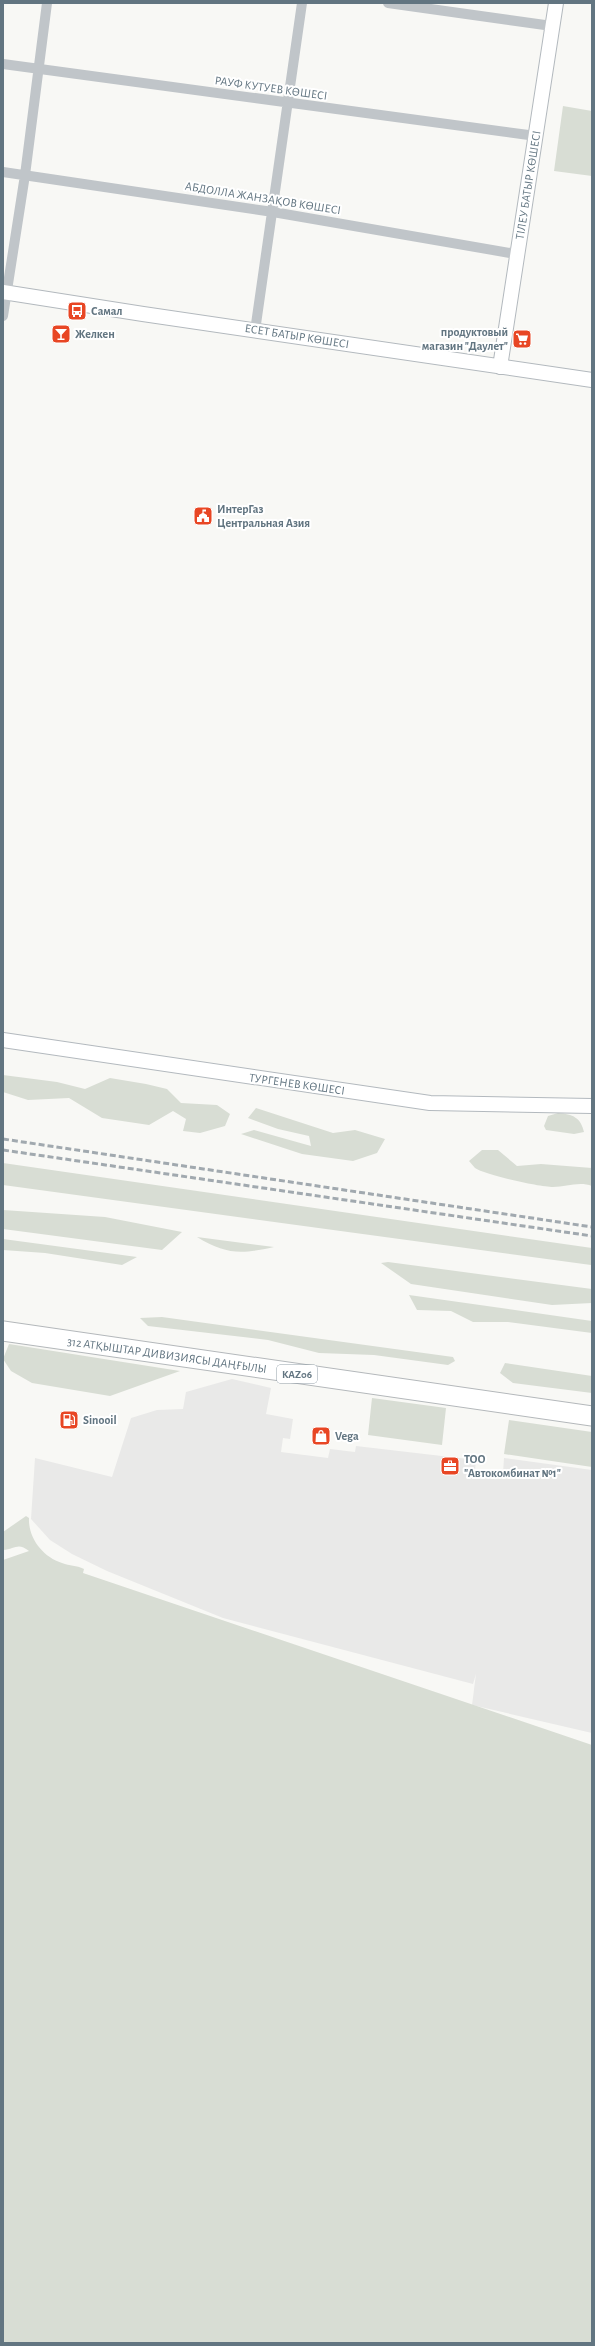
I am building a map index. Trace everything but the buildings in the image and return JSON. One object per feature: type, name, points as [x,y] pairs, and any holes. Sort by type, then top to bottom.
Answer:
[{"type":"highway","name":"312 АТҚЫШТАР ДИВИЗИЯСЫ ДАҢҒЫЛЫ","points":[[3,1331],[592,1416]]},
{"type":"street","points":[[3,316],[5,292],[25,176],[40,68],[47,3]]},
{"type":"street","points":[[255,331],[289,104],[302,3]]},
{"type":"street","points":[[388,3],[552,26]]},
{"type":"street","name":"ТІЛЕУ БАТЫР КӨШЕСІ","points":[[500,367],[556,3]]},
{"type":"street","name":"РАУФ КУТУЕВ КӨШЕСІ","points":[[3,64],[289,104],[536,136]]},
{"type":"street","name":"АБДОЛЛА ЖАНЗАҚОВ КӨШЕСІ","points":[[3,172],[273,212],[510,253],[517,257]]},
{"type":"street","name":"ЕСЕТ БАТЫР КӨШЕСІ","points":[[5,292],[255,331],[592,380]]},
{"type":"street","name":"ТУРГЕНЕВ КӨШЕСІ","points":[[3,1040],[430,1104],[592,1106]]},
{"type":"shaded area","points":[[563,106],[592,111],[592,176],[554,171]]},
{"type":"shaded area","points":[[3,1075],[57,1082],[85,1089],[110,1078],[146,1084],[167,1089],[181,1103],[217,1105],[230,1114],[225,1126],[200,1133],[183,1131],[186,1119],[173,1111],[149,1125],[102,1118],[69,1098],[28,1100],[3,1092]]},
{"type":"shaded area","points":[[256,1108],[333,1133],[355,1130],[385,1139],[377,1153],[353,1161],[302,1154],[241,1134],[254,1130],[311,1146],[309,1136],[278,1129],[248,1118]]},
{"type":"shaded area","points":[[558,1113],[568,1114],[576,1118],[581,1123],[584,1132],[574,1134],[546,1130],[544,1126],[548,1116]]},
{"type":"shaded area","points":[[482,1150],[498,1150],[517,1166],[541,1164],[592,1168],[592,1186],[582,1184],[553,1187],[536,1185],[489,1174],[475,1168],[469,1161]]},
{"type":"shaded area","points":[[3,1163],[592,1248],[592,1263],[591,1265],[3,1185]]},
{"type":"shaded area","points":[[3,1210],[105,1217],[182,1232],[162,1250],[3,1229]]},
{"type":"shaded area","points":[[197,1237],[274,1247],[243,1252],[226,1250],[207,1243]]},
{"type":"shaded area","points":[[3,1239],[137,1257],[122,1265],[45,1253],[3,1250]]},
{"type":"shaded area","points":[[388,1262],[592,1289],[592,1303],[552,1305],[411,1284],[381,1263]]},
{"type":"shaded area","points":[[409,1295],[592,1321],[592,1333],[508,1322],[473,1322],[451,1311],[417,1310]]},
{"type":"shaded area","points":[[162,1317],[453,1357],[455,1361],[448,1365],[374,1355],[319,1353],[268,1340],[148,1326],[140,1318]]},
{"type":"shaded area","points":[[9,1344],[180,1371],[110,1396],[32,1383],[11,1371],[3,1359]]},
{"type":"shaded area","points":[[505,1363],[592,1376],[592,1393],[513,1383],[500,1373]]},
{"type":"shaded area","points":[[232,1379],[271,1388],[266,1414],[293,1419],[290,1439],[283,1438],[281,1452],[328,1458],[330,1449],[355,1452],[356,1446],[476,1460],[475,1471],[503,1473],[504,1458],[592,1470],[592,1733],[472,1705],[476,1674],[473,1684],[223,1618],[107,1571],[72,1554],[50,1540],[31,1519],[35,1458],[112,1477],[131,1418],[157,1410],[183,1409],[186,1392]]},
{"type":"shaded area","points":[[372,1398],[446,1408],[442,1445],[368,1435]]},
{"type":"shaded area","points":[[509,1420],[592,1432],[592,1467],[504,1454]]},
{"type":"shaded area","points":[[26,1516],[29,1518],[31,1533],[38,1546],[43,1551],[55,1560],[84,1569],[83,1573],[592,1745],[592,2343],[3,2343],[3,1560],[29,1551],[19,1546],[3,1550],[3,1532]]},
{"type":"railway","points":[[3,1139],[592,1227]]},
{"type":"railway","points":[[3,1150],[592,1236]]},
{"type":"place","name":"Самал","points":[[77,311]]},
{"type":"place","name":"Желкен","points":[[61,334]]},
{"type":"place","name":"продуктовый магазин \"Даулет\"","points":[[522,339]]},
{"type":"place","name":"ИнтерГаз Центральная Азия","points":[[203,516]]},
{"type":"place","name":"Sinooil","points":[[69,1420]]},
{"type":"place","name":"Vega","points":[[321,1436]]},
{"type":"place","name":"ТОО \"Автокомбинат №1\"","points":[[450,1466]]}]
